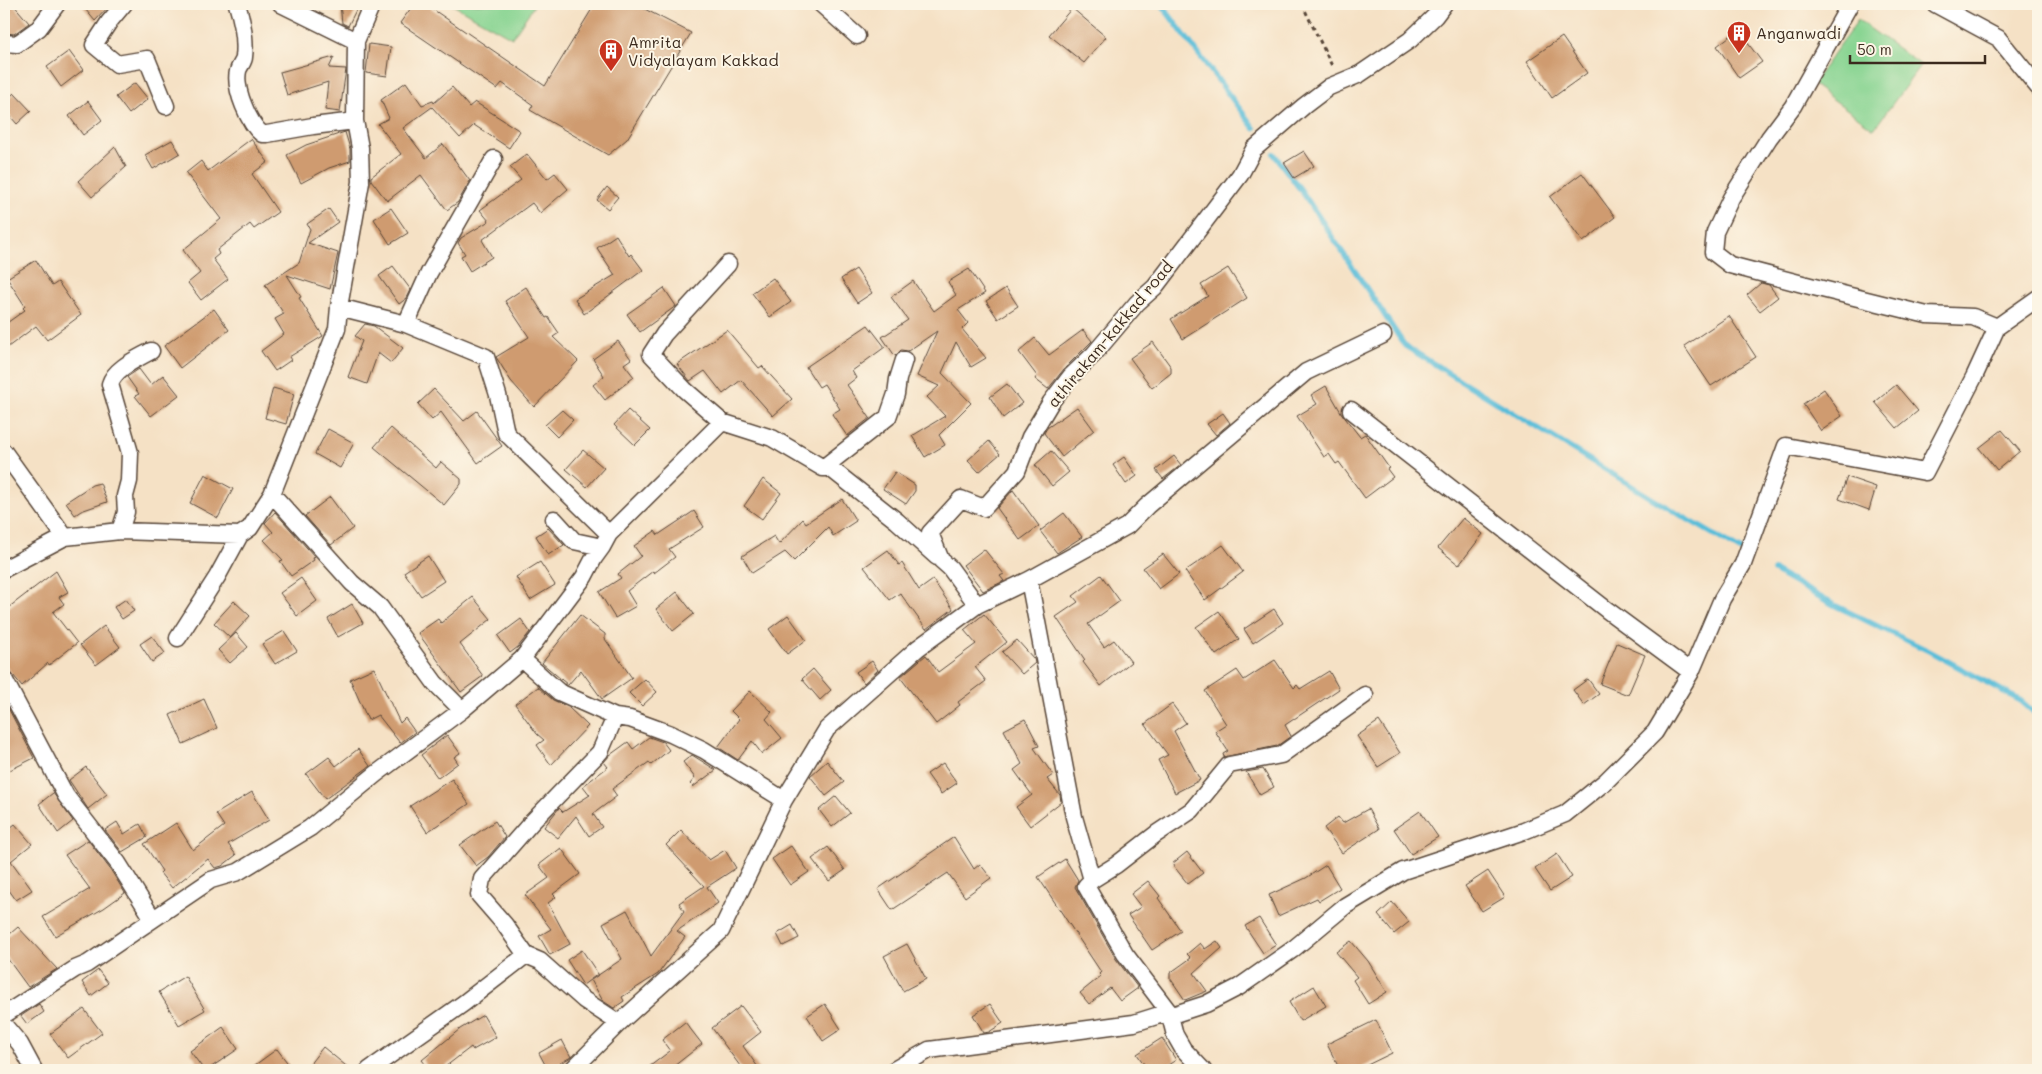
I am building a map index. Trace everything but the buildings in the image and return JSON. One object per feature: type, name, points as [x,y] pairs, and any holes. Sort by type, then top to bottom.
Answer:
[{"type":"street","points":[[4,43],[17,44],[39,28],[58,4]]},
{"type":"street","points":[[124,4],[94,45],[116,64],[147,58],[166,106]]},
{"type":"street","points":[[237,4],[244,44],[244,60],[238,70],[238,80],[244,105],[256,129],[262,134],[267,134],[355,121]]},
{"type":"street","points":[[281,4],[356,41]]},
{"type":"street","points":[[178,638],[217,577],[240,535],[250,528],[272,494],[337,329],[339,307],[361,182],[360,148],[355,121],[356,41],[372,4]]},
{"type":"street","points":[[821,4],[857,36]]},
{"type":"street","name":"athirakam-kakkad road","points":[[977,605],[942,560],[930,533],[961,499],[984,508],[1016,471],[1030,437],[1051,402],[1071,376],[1094,354],[1137,303],[1155,287],[1240,175],[1254,149],[1304,106],[1330,87],[1360,74],[1410,40],[1435,16],[1444,4]]},
{"type":"street","points":[[1850,4],[1793,106],[1769,138],[1731,198],[1715,232],[1713,252],[1730,264],[1814,287],[1926,315],[1973,317],[1996,326]]},
{"type":"street","points":[[1936,4],[1998,38],[2038,87]]},
{"type":"street","points":[[406,324],[429,273],[494,159]]},
{"type":"street","points":[[728,264],[664,334],[651,354],[684,390],[722,422],[772,438],[823,468],[830,468],[897,521],[942,560]]},
{"type":"street","points":[[894,1070],[929,1050],[1134,1023],[1170,1012],[1175,1014],[1206,1004],[1239,988],[1292,950],[1345,906],[1403,871],[1524,831],[1565,814],[1606,781],[1655,732],[1692,672],[1722,599],[1743,564],[1786,446],[1926,472],[1974,377],[1996,326],[2038,298]]},
{"type":"street","points":[[339,307],[406,324],[486,357],[498,395],[506,433],[606,540]]},
{"type":"street","points":[[572,1070],[619,1023],[721,931],[784,800],[827,729],[918,648],[977,605],[1029,580],[1127,526],[1147,506],[1306,372],[1383,335]]},
{"type":"street","points":[[120,531],[126,512],[125,496],[129,481],[130,453],[110,384],[112,378],[120,371],[151,351]]},
{"type":"street","points":[[823,468],[888,417],[904,360]]},
{"type":"street","points":[[1351,410],[1607,610],[1692,672]]},
{"type":"street","points":[[4,1015],[75,968],[86,964],[211,880],[238,872],[310,828],[376,774],[462,710],[522,659],[584,578],[606,540],[722,422]]},
{"type":"street","points":[[4,452],[65,536]]},
{"type":"street","points":[[272,494],[352,583],[380,607],[435,683],[462,710]]},
{"type":"street","points":[[554,519],[574,540],[606,540]]},
{"type":"street","points":[[4,568],[65,536],[120,531],[240,535]]},
{"type":"street","points":[[1029,580],[1074,817],[1092,880]]},
{"type":"street","points":[[522,659],[559,692],[615,717],[630,719],[671,734],[704,750],[784,800]]},
{"type":"street","points":[[4,679],[66,796],[118,862],[153,919]]},
{"type":"street","points":[[1204,1070],[1183,1048],[1175,1035],[1170,1012],[1125,954],[1086,886],[1192,810],[1229,765],[1281,755],[1365,696]]},
{"type":"street","points":[[615,717],[600,752],[531,823],[506,855],[482,879],[479,895],[505,925],[526,956],[540,961],[584,1000],[619,1023]]},
{"type":"street","points":[[369,1070],[464,1003],[526,956]]},
{"type":"street","points":[[4,1025],[20,1044],[34,1070]]},
{"type":"path","points":[[1302,4],[1340,83]]},
{"type":"green space","points":[[451,4],[535,4],[512,38]]},
{"type":"green space","points":[[1858,20],[1921,65],[1874,129],[1812,84]]},
{"type":"waterway","points":[[1161,4],[1254,128]]},
{"type":"waterway","points":[[1274,154],[1303,193],[1405,346],[1653,499],[1745,553]]},
{"type":"waterway","points":[[1774,571],[1834,605],[1929,651],[2021,701],[2038,716]]},
{"type":"place","name":"Anganwadi","points":[[1739,54]]},
{"type":"place","name":"Amrita Vidyalayam Kakkad","points":[[611,72]]}]
